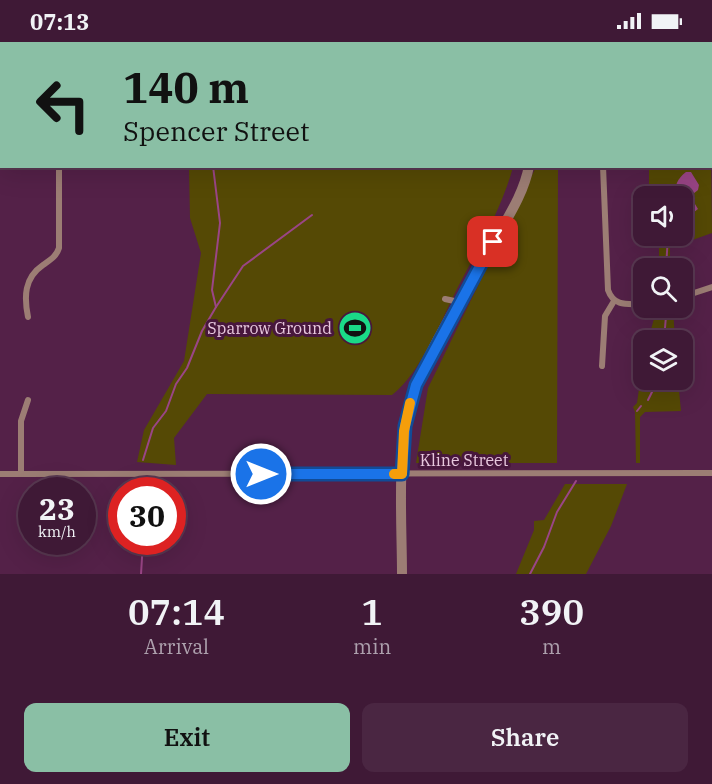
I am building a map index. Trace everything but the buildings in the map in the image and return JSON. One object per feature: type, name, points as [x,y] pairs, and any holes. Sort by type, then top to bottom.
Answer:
[{"type":"street","points":[[28,318],[25,300],[30,278],[34,271],[55,256],[59,248],[58,168]]},
{"type":"street","points":[[402,574],[404,431],[412,395],[512,209],[525,183],[529,168]]},
{"type":"street","points":[[603,168],[607,285],[614,301],[633,304]]},
{"type":"street","points":[[693,293],[712,286]]},
{"type":"street","points":[[445,299],[460,302]]},
{"type":"street","points":[[602,366],[606,312],[614,301]]},
{"type":"street","points":[[21,474],[20,424],[28,400]]},
{"type":"street","name":"Kline Street","points":[[0,474],[712,473]]},
{"type":"shaded area","points":[[189,168],[513,168],[482,242],[430,344],[412,373],[392,395],[207,394],[174,438],[176,465],[137,462],[144,430],[184,361],[201,253],[190,218]]},
{"type":"shaded area","points":[[536,168],[558,168],[557,463],[416,463],[428,388]]},
{"type":"shaded area","points":[[649,168],[711,168],[712,233],[693,240],[693,186],[649,186]]},
{"type":"shaded area","points":[[686,172],[691,172],[699,185],[698,190],[693,194],[693,186],[676,186],[680,177]]},
{"type":"shaded area","points":[[693,201],[698,209],[693,213]]},
{"type":"shaded area","points":[[659,246],[676,246],[670,248],[670,258],[659,258]]},
{"type":"shaded area","points":[[654,318],[674,318],[674,330],[651,330]]},
{"type":"shaded area","points":[[639,390],[679,390],[681,411],[645,412],[640,417],[640,463],[636,463],[633,407],[637,403]]},
{"type":"shaded area","points":[[565,484],[627,484],[611,526],[586,574],[516,574],[534,530],[534,521],[544,520]]},
{"type":"waterway","points":[[143,460],[153,428],[166,411],[176,384],[187,368],[202,331],[216,307],[212,290],[220,223],[213,168]]},
{"type":"waterway","points":[[216,307],[243,266],[312,215]]},
{"type":"waterway","points":[[667,246],[667,258]]},
{"type":"waterway","points":[[665,330],[666,318]]},
{"type":"waterway","points":[[648,400],[653,390]]},
{"type":"waterway","points":[[637,411],[641,406]]},
{"type":"waterway","points":[[530,574],[544,547],[557,512],[576,481]]},
{"type":"waterway","points":[[141,574],[142,555]]},
{"type":"slow traffic","points":[[394,474],[402,474],[404,431],[410,403]]},
{"type":"place","name":"Sparrow Ground","points":[[355,328]]},
{"type":"route","points":[[261,474],[402,474],[403,441],[412,395],[450,319],[493,242]]}]
